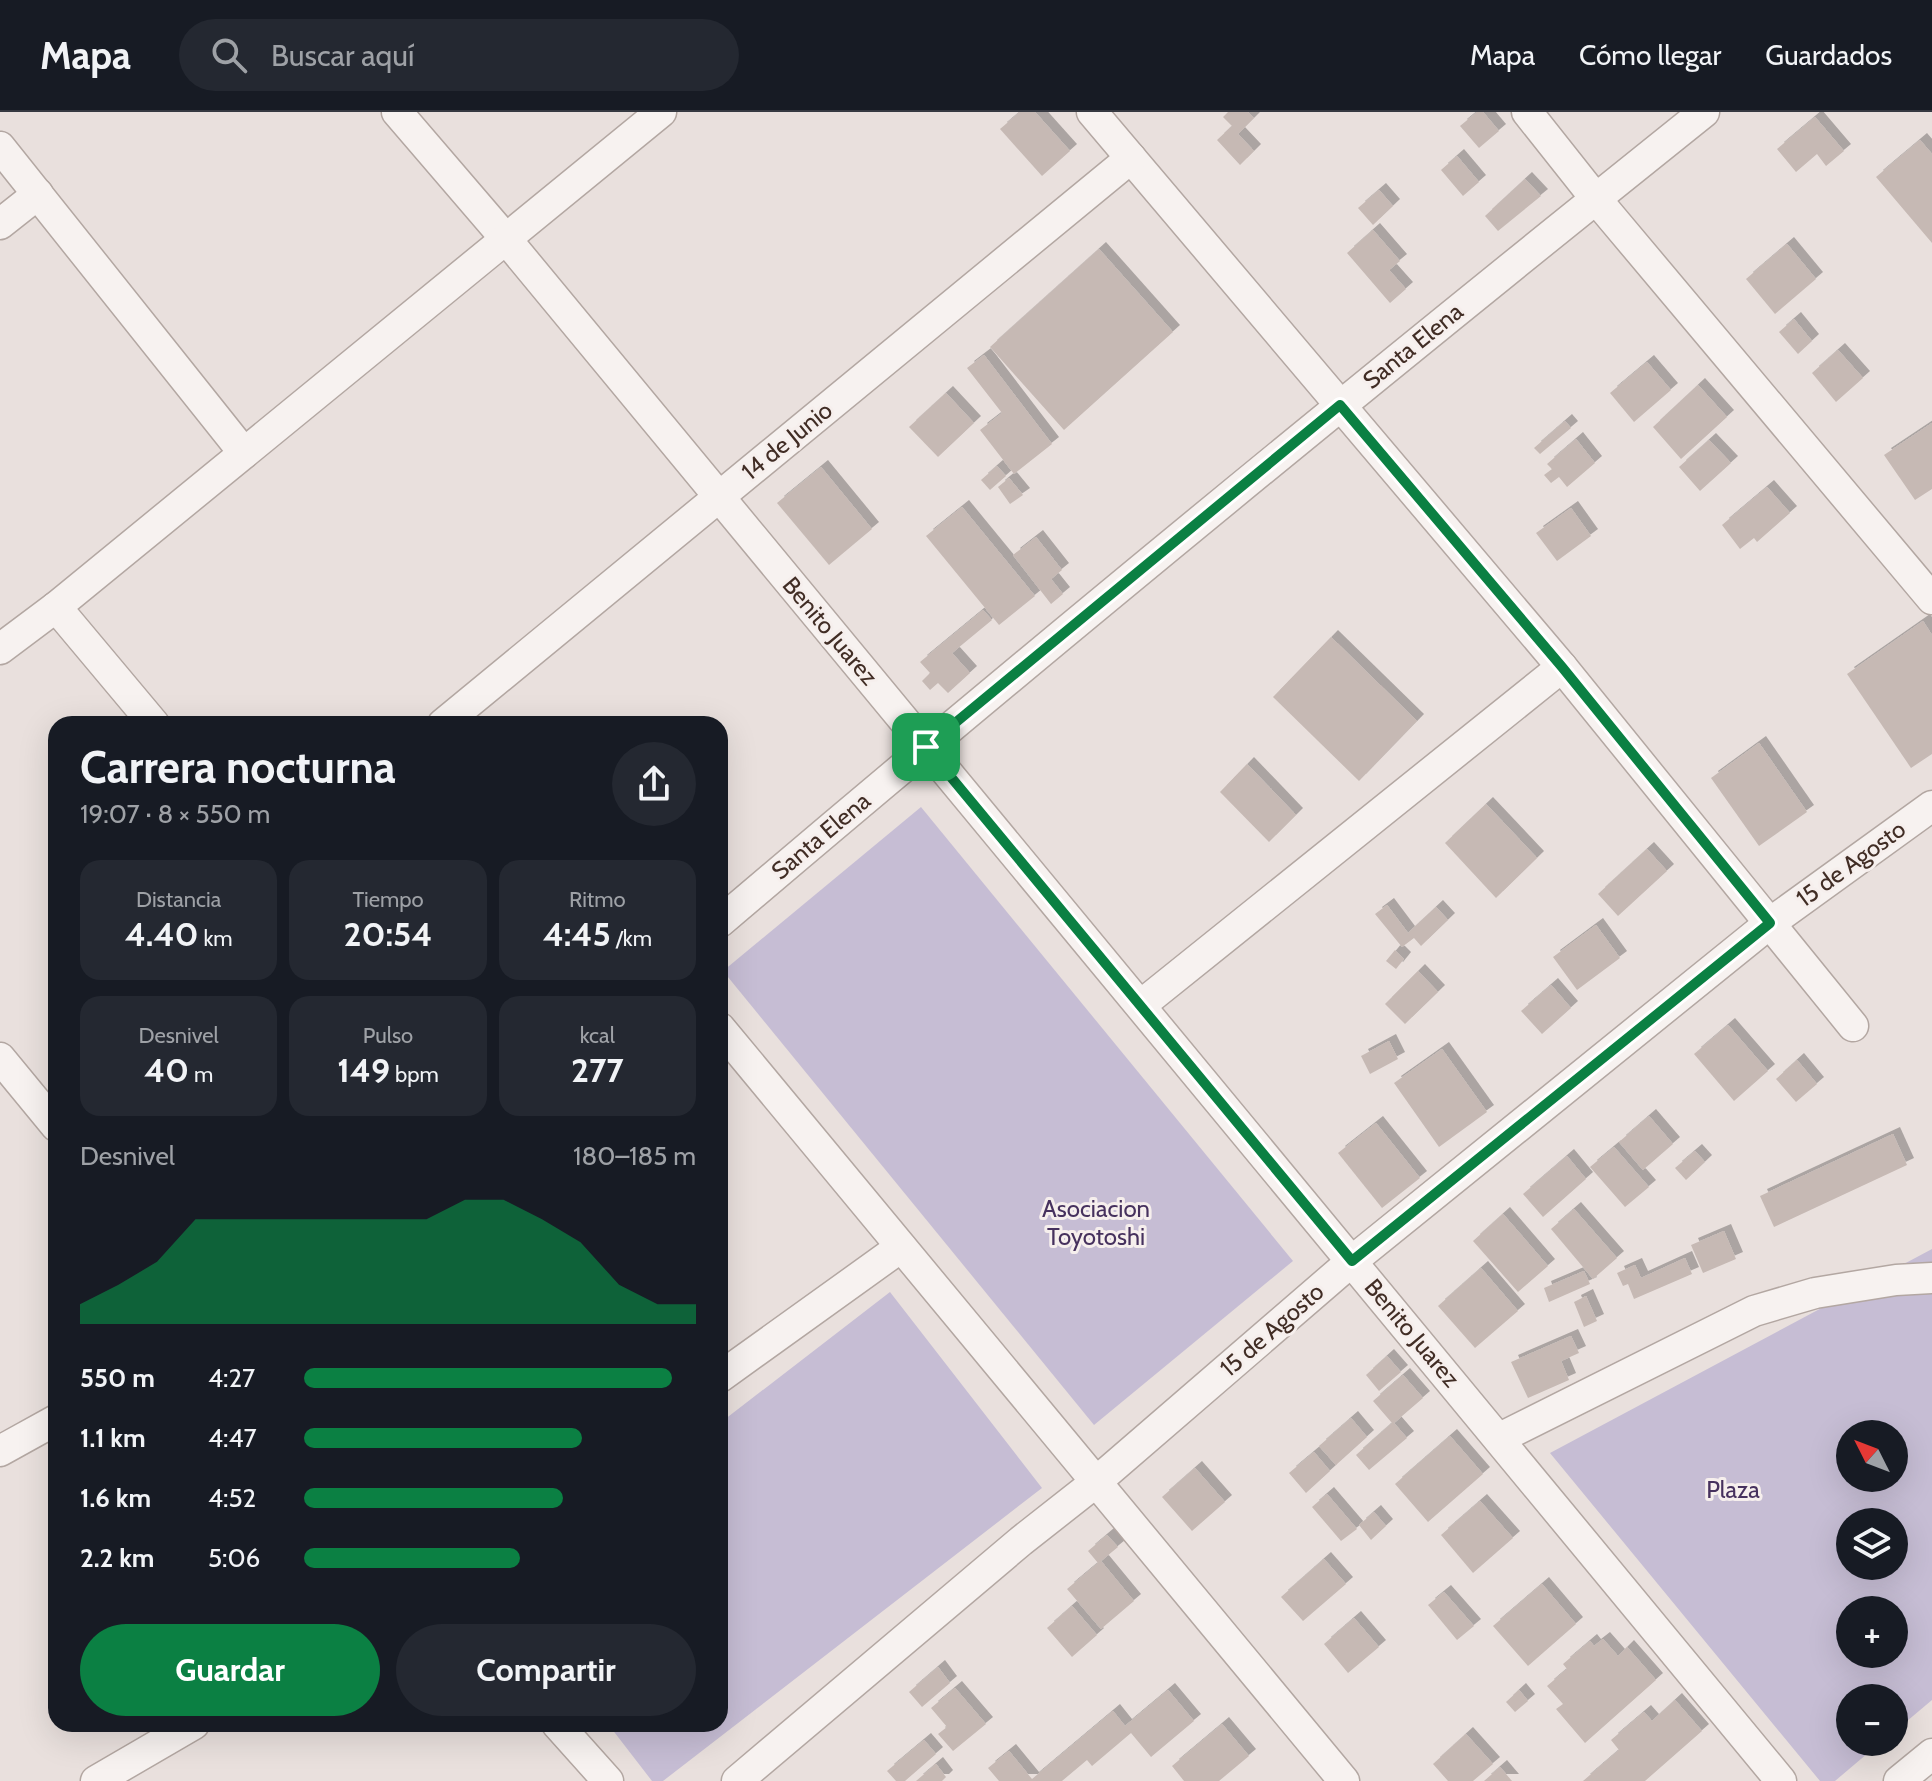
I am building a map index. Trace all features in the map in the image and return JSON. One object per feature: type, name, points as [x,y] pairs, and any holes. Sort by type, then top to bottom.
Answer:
[{"type":"street","name":"Benito Juarez","points":[[397,112],[506,239],[1781,1781]]},
{"type":"street","points":[[0,649],[56,607],[661,112]]},
{"type":"street","points":[[1092,112],[1562,667],[1853,1026]]},
{"type":"street","points":[[1527,112],[1596,199],[1932,599]]},
{"type":"street","name":"Santa Elena","points":[[728,915],[926,747],[1340,405],[1704,112]]},
{"type":"street","points":[[0,147],[244,453]]},
{"type":"street","name":"14 de Junio","points":[[453,716],[1131,158]]},
{"type":"street","points":[[0,224],[38,194]]},
{"type":"street","points":[[56,607],[147,716]]},
{"type":"street","points":[[1141,1005],[1562,667]]},
{"type":"street","name":"15 de Agosto","points":[[737,1781],[1021,1541],[1096,1482],[1352,1261],[1770,923],[1932,806]]},
{"type":"street","points":[[728,1038],[1096,1482],[1328,1776]]},
{"type":"street","points":[[0,1058],[48,1116]]},
{"type":"street","points":[[728,1371],[901,1247]]},
{"type":"street","points":[[1500,1438],[1754,1311],[1815,1293],[1896,1280],[1932,1278]]},
{"type":"street","points":[[0,1451],[48,1424]]},
{"type":"street","points":[[96,1781],[180,1732]]},
{"type":"street","points":[[564,1732],[608,1781]]},
{"type":"street","points":[[1899,1781],[1932,1754]]},
{"type":"green space","name":"Asociacion Toyotoshi","points":[[921,807],[1293,1261],[1094,1425],[728,977],[728,967]]},
{"type":"green space","name":"Plaza","points":[[1932,1249],[1932,1700],[1908,1720],[1908,1684],[1836,1684],[1836,1756],[1864,1756],[1835,1781],[1820,1781],[1550,1453]]},
{"type":"green space","points":[[890,1292],[1042,1488],[728,1731],[728,1417]]},
{"type":"green space","points":[[614,1732],[726,1732],[663,1781],[652,1781]]},
{"type":"building","points":[[1020,112],[1035,112],[1070,151],[1042,176],[1000,129]]},
{"type":"building","points":[[1228,112],[1248,112],[1254,118],[1238,134],[1254,151],[1240,165],[1217,140],[1232,126],[1223,117]]},
{"type":"building","points":[[1477,112],[1483,112],[1499,131],[1479,148],[1460,126]]},
{"type":"building","points":[[1815,117],[1844,151],[1826,166],[1817,154],[1796,172],[1777,149]]},
{"type":"building","points":[[1920,140],[1932,154],[1932,243],[1876,177]]},
{"type":"building","points":[[1457,156],[1479,182],[1463,196],[1441,170]]},
{"type":"building","points":[[1525,179],[1541,196],[1498,231],[1485,216]]},
{"type":"building","points":[[1379,190],[1393,206],[1373,225],[1358,208]]},
{"type":"building","points":[[1373,230],[1400,261],[1389,270],[1406,289],[1390,303],[1347,253]]},
{"type":"building","points":[[1787,244],[1816,279],[1775,314],[1746,279]]},
{"type":"building","points":[[1099,249],[1173,332],[1064,430],[990,347]]},
{"type":"building","points":[[1794,319],[1812,341],[1798,354],[1779,332]]},
{"type":"building","points":[[1838,350],[1863,378],[1836,402],[1812,373]]},
{"type":"building","points":[[984,355],[1052,444],[1014,474],[980,430],[1002,413],[967,368]]},
{"type":"building","points":[[1647,362],[1671,390],[1634,422],[1610,393]]},
{"type":"building","points":[[1698,385],[1727,417],[1681,459],[1653,427]]},
{"type":"building","points":[[946,393],[974,423],[938,457],[909,427]]},
{"type":"building","points":[[1565,421],[1571,428],[1540,454],[1534,448]]},
{"type":"building","points":[[1932,423],[1932,489],[1915,500],[1884,455]]},
{"type":"building","points":[[1576,439],[1595,463],[1567,487],[1559,477],[1551,483],[1544,475],[1552,469],[1547,464]]},
{"type":"building","points":[[1709,440],[1731,463],[1700,491],[1679,467]]},
{"type":"building","points":[[997,466],[1006,476],[990,490],[981,480]]},
{"type":"building","points":[[821,467],[872,529],[829,565],[777,503]]},
{"type":"building","points":[[1009,478],[1023,495],[1010,504],[998,487]]},
{"type":"building","points":[[1767,487],[1790,513],[1757,542],[1754,538],[1740,549],[1722,525]]},
{"type":"building","points":[[962,507],[1035,596],[999,625],[926,536]]},
{"type":"building","points":[[1571,508],[1591,536],[1557,561],[1536,533]]},
{"type":"building","points":[[1036,537],[1062,570],[1051,579],[1063,594],[1051,604],[1013,555]]},
{"type":"building","points":[[983,610],[992,620],[952,653],[970,673],[948,693],[938,683],[930,690],[922,681],[930,673],[920,662]]},
{"type":"building","points":[[1923,621],[1932,635],[1932,754],[1911,768],[1847,674]]},
{"type":"building","points":[[1331,637],[1417,721],[1359,781],[1273,697]]},
{"type":"building","points":[[1759,743],[1807,812],[1759,846],[1711,778]]},
{"type":"building","points":[[1247,764],[1296,815],[1269,842],[1220,792]]},
{"type":"building","points":[[1486,804],[1537,858],[1496,898],[1445,843]]},
{"type":"building","points":[[1647,849],[1667,871],[1618,916],[1598,894]]},
{"type":"building","points":[[1387,905],[1408,933],[1436,907],[1448,920],[1421,946],[1414,938],[1402,947],[1375,914]]},
{"type":"building","points":[[1596,925],[1620,958],[1577,990],[1553,957]]},
{"type":"building","points":[[1395,950],[1404,959],[1396,969],[1386,961]]},
{"type":"building","points":[[1418,971],[1438,992],[1405,1024],[1385,1004]]},
{"type":"building","points":[[1551,985],[1571,1008],[1542,1034],[1521,1011]]},
{"type":"building","points":[[1728,1025],[1768,1071],[1734,1101],[1694,1054]]},
{"type":"building","points":[[1389,1041],[1398,1059],[1370,1074],[1361,1056]]},
{"type":"building","points":[[1442,1049],[1487,1112],[1439,1147],[1394,1083]]},
{"type":"building","points":[[1797,1060],[1817,1084],[1796,1102],[1776,1079]]},
{"type":"building","points":[[1649,1116],[1673,1144],[1643,1170],[1619,1142]]},
{"type":"building","points":[[1376,1123],[1420,1178],[1382,1208],[1338,1153]]},
{"type":"building","points":[[1893,1134],[1907,1165],[1774,1227],[1760,1196]]},
{"type":"building","points":[[1614,1147],[1649,1187],[1625,1207],[1590,1167]]},
{"type":"building","points":[[1695,1151],[1705,1162],[1686,1180],[1675,1168]]},
{"type":"building","points":[[1567,1156],[1586,1179],[1543,1217],[1523,1194]]},
{"type":"building","points":[[1574,1209],[1617,1258],[1593,1279],[1551,1229]]},
{"type":"building","points":[[1503,1214],[1548,1266],[1518,1292],[1473,1241]]},
{"type":"building","points":[[1724,1231],[1736,1259],[1703,1273],[1691,1245]]},
{"type":"building","points":[[1685,1258],[1692,1274],[1634,1299],[1628,1284],[1623,1286],[1617,1273],[1635,1265],[1641,1278]]},
{"type":"building","points":[[1481,1268],[1518,1311],[1475,1348],[1438,1306]]},
{"type":"building","points":[[1584,1271],[1590,1284],[1549,1302],[1544,1288]]},
{"type":"building","points":[[1586,1296],[1597,1321],[1584,1327],[1574,1302]]},
{"type":"building","points":[[1571,1336],[1579,1353],[1561,1361],[1569,1380],[1528,1398],[1511,1362]]},
{"type":"building","points":[[1387,1356],[1401,1372],[1379,1391],[1366,1375]]},
{"type":"building","points":[[1403,1375],[1423,1398],[1394,1423],[1407,1438],[1369,1470],[1356,1455],[1392,1423],[1373,1401]]},
{"type":"building","points":[[1351,1418],[1367,1437],[1336,1465],[1319,1446]]},
{"type":"building","points":[[1450,1436],[1483,1474],[1428,1522],[1395,1484]]},
{"type":"building","points":[[1314,1452],[1330,1471],[1306,1493],[1289,1473]]},
{"type":"building","points":[[1195,1468],[1225,1502],[1192,1531],[1162,1497]]},
{"type":"building","points":[[1327,1494],[1357,1529],[1341,1541],[1312,1507]]},
{"type":"building","points":[[1480,1501],[1513,1538],[1473,1573],[1441,1535]]},
{"type":"building","points":[[1374,1512],[1386,1526],[1371,1540],[1359,1525]]},
{"type":"building","points":[[1107,1535],[1118,1547],[1101,1561],[1134,1601],[1101,1629],[1067,1589],[1098,1563],[1088,1551]]},
{"type":"building","points":[[1324,1559],[1346,1584],[1303,1621],[1281,1597]]},
{"type":"building","points":[[1542,1584],[1576,1624],[1528,1666],[1493,1626]]},
{"type":"building","points":[[1444,1592],[1474,1626],[1457,1640],[1428,1605]]},
{"type":"building","points":[[1072,1606],[1097,1635],[1072,1657],[1047,1628]]},
{"type":"building","points":[[1354,1618],[1379,1647],[1348,1673],[1324,1644]]},
{"type":"building","points":[[1603,1639],[1618,1656],[1627,1647],[1656,1680],[1585,1743],[1556,1709],[1563,1704],[1547,1686],[1567,1669],[1563,1664],[1590,1641],[1594,1646]]},
{"type":"building","points":[[938,1667],[950,1683],[922,1707],[909,1692]]},
{"type":"building","points":[[955,1688],[986,1724],[953,1751],[938,1734],[947,1727],[931,1708]]},
{"type":"building","points":[[1168,1690],[1194,1721],[1151,1757],[1131,1733],[1092,1766],[1087,1760],[1062,1781],[999,1781],[988,1768],[1009,1751],[1032,1779],[1113,1711],[1125,1726]]},
{"type":"building","points":[[1519,1690],[1528,1701],[1515,1712],[1506,1702]]},
{"type":"building","points":[[1675,1700],[1702,1731],[1645,1781],[1583,1781],[1619,1750],[1611,1740],[1644,1712],[1652,1721]]},
{"type":"building","points":[[1222,1724],[1249,1756],[1219,1781],[1184,1781],[1172,1766]]},
{"type":"building","points":[[1466,1734],[1493,1764],[1473,1781],[1448,1781],[1433,1764]]},
{"type":"building","points":[[924,1740],[936,1754],[905,1781],[896,1781],[887,1771]]},
{"type":"building","points":[[936,1764],[946,1777],[942,1781],[916,1781]]},
{"type":"building","points":[[1500,1767],[1512,1781],[1484,1781]]},
{"type":"route","points":[[1340,405],[1562,667],[1770,923],[1352,1261],[926,747],[1340,405]]}]
